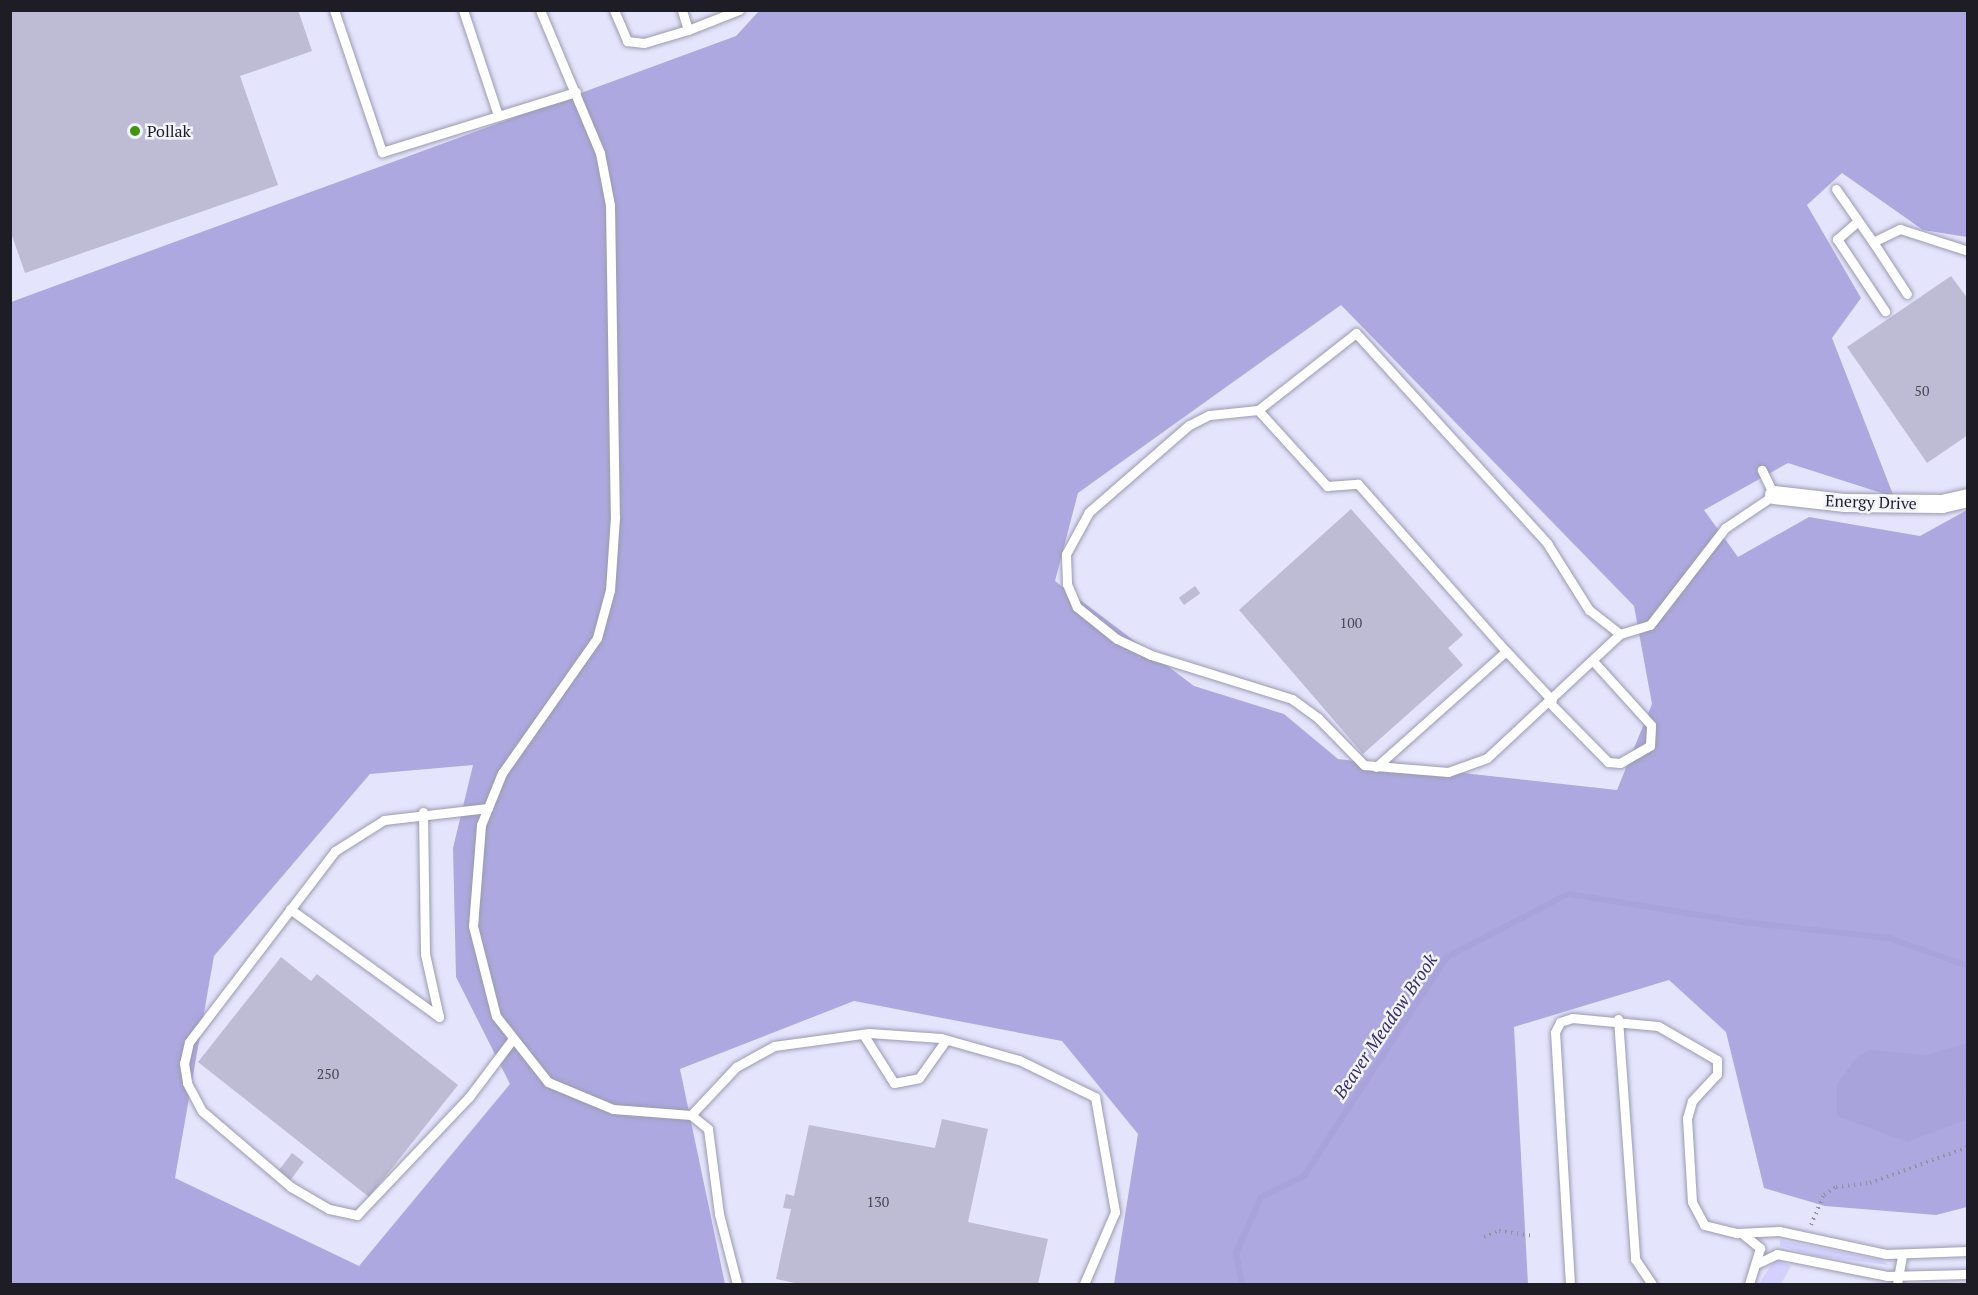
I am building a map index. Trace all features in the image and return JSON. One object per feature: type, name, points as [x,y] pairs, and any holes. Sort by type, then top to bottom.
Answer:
[{"type":"street","name":"Energy Drive","points":[[1774,495],[1844,503],[1942,504],[1968,498]]},
{"type":"lane","points":[[334,10],[382,152],[576,92]]},
{"type":"lane","points":[[463,10],[498,115]]},
{"type":"lane","points":[[540,10],[600,153],[610,205],[615,517],[610,590],[597,638],[502,773],[488,808],[473,881],[473,926],[496,1016],[548,1082],[582,1099],[612,1109],[691,1115],[708,1130],[719,1214],[737,1284]]},
{"type":"lane","points":[[614,10],[627,41],[645,43],[688,30],[739,10]]},
{"type":"lane","points":[[682,10],[688,30]]},
{"type":"lane","points":[[1836,189],[1907,294]]},
{"type":"lane","points":[[1858,221],[1837,239],[1885,311]]},
{"type":"lane","points":[[1873,242],[1900,229],[1968,251]]},
{"type":"lane","points":[[1620,634],[1589,610],[1547,543],[1361,335],[1346,337],[1258,410],[1198,420],[1097,504],[1069,543],[1067,584],[1082,612],[1117,639],[1151,656],[1292,699],[1318,717],[1359,762],[1376,767],[1439,773],[1464,769],[1499,749],[1620,634],[1650,625],[1725,528],[1774,495],[1762,470]]},
{"type":"lane","points":[[1258,410],[1328,486],[1358,484],[1608,762],[1620,763],[1650,746],[1651,725],[1593,661]]},
{"type":"lane","points":[[1376,767],[1506,651]]},
{"type":"lane","points":[[488,808],[423,812],[384,820],[335,851],[189,1042],[187,1083],[202,1111],[291,1187],[329,1209],[363,1212],[469,1097],[513,1040]]},
{"type":"lane","points":[[290,909],[439,1017],[425,954],[423,812]]},
{"type":"lane","points":[[1570,1284],[1556,1028],[1564,1019],[1618,1019],[1676,1034],[1719,1063],[1717,1074],[1688,1109],[1692,1202],[1701,1223],[1737,1233],[1757,1242],[1758,1263],[1749,1284]]},
{"type":"lane","points":[[1618,1019],[1635,1259],[1652,1284]]},
{"type":"lane","points":[[691,1115],[736,1067],[774,1046],[863,1034],[946,1040],[1019,1060],[1095,1097],[1115,1212],[1084,1284]]},
{"type":"lane","points":[[863,1034],[894,1083],[919,1078],[946,1040]]},
{"type":"lane","points":[[1737,1233],[1779,1231],[1902,1255],[1968,1251]]},
{"type":"lane","points":[[1758,1263],[1777,1254],[1898,1281],[1968,1274]]},
{"type":"lane","points":[[1898,1281],[1902,1255]]},
{"type":"path","points":[[1808,1231],[1824,1195],[1836,1187],[1870,1183],[1968,1147]]},
{"type":"path","points":[[1484,1237],[1499,1231],[1534,1236]]},
{"type":"shaded area","points":[[759,11],[1967,11],[1967,237],[1923,230],[1842,173],[1807,205],[1861,298],[1832,338],[1894,497],[1788,463],[1704,510],[1738,557],[1809,517],[1920,536],[1967,510],[1967,1207],[1936,1215],[1825,1206],[1764,1188],[1726,1032],[1669,980],[1514,1027],[1528,1284],[1114,1284],[1138,1134],[1062,1041],[854,1001],[680,1069],[725,1284],[11,1284],[11,302],[736,36]],"holes":[[[1341,305],[1634,606],[1652,704],[1617,790],[1338,759],[1284,714],[1194,686],[1055,581],[1078,493]],[[473,765],[453,848],[456,977],[510,1084],[359,1266],[175,1178],[214,956],[370,774]]]},
{"type":"shaded area","points":[[1967,1043],[1965,1120],[1907,1142],[1837,1116],[1837,1084],[1857,1057],[1870,1050],[1926,1055]]},
{"type":"shaded area","points":[[1780,1240],[1881,1260],[1889,1265],[1817,1256],[1780,1246]]},
{"type":"shaded area","points":[[1775,1259],[1791,1266],[1781,1284],[1759,1284]]},
{"type":"building","name":"Pollak","points":[[10,10],[298,10],[312,51],[240,76],[278,185],[25,273],[10,230]]},
{"type":"building","points":[[1951,276],[1968,299],[1968,435],[1927,463],[1847,347]]},
{"type":"building","points":[[1351,509],[1463,635],[1448,648],[1463,665],[1363,754],[1239,610]]},
{"type":"building","points":[[1195,586],[1200,593],[1184,605],[1179,598]]},
{"type":"building","points":[[281,957],[311,981],[317,974],[458,1085],[369,1197],[198,1062]]},
{"type":"building","points":[[942,1119],[988,1129],[968,1222],[1048,1239],[1038,1284],[800,1284],[776,1279],[791,1209],[783,1208],[786,1194],[794,1196],[809,1125],[935,1148]]},
{"type":"building","points":[[292,1153],[304,1162],[288,1183],[276,1174]]},
{"type":"waterway","name":"Beaver Meadow Brook","points":[[1242,1284],[1236,1253],[1261,1197],[1304,1176],[1447,957],[1568,894],[1742,922],[1889,938],[1968,966]]},
{"type":"place","name":"Pollak","points":[[135,131]]}]
